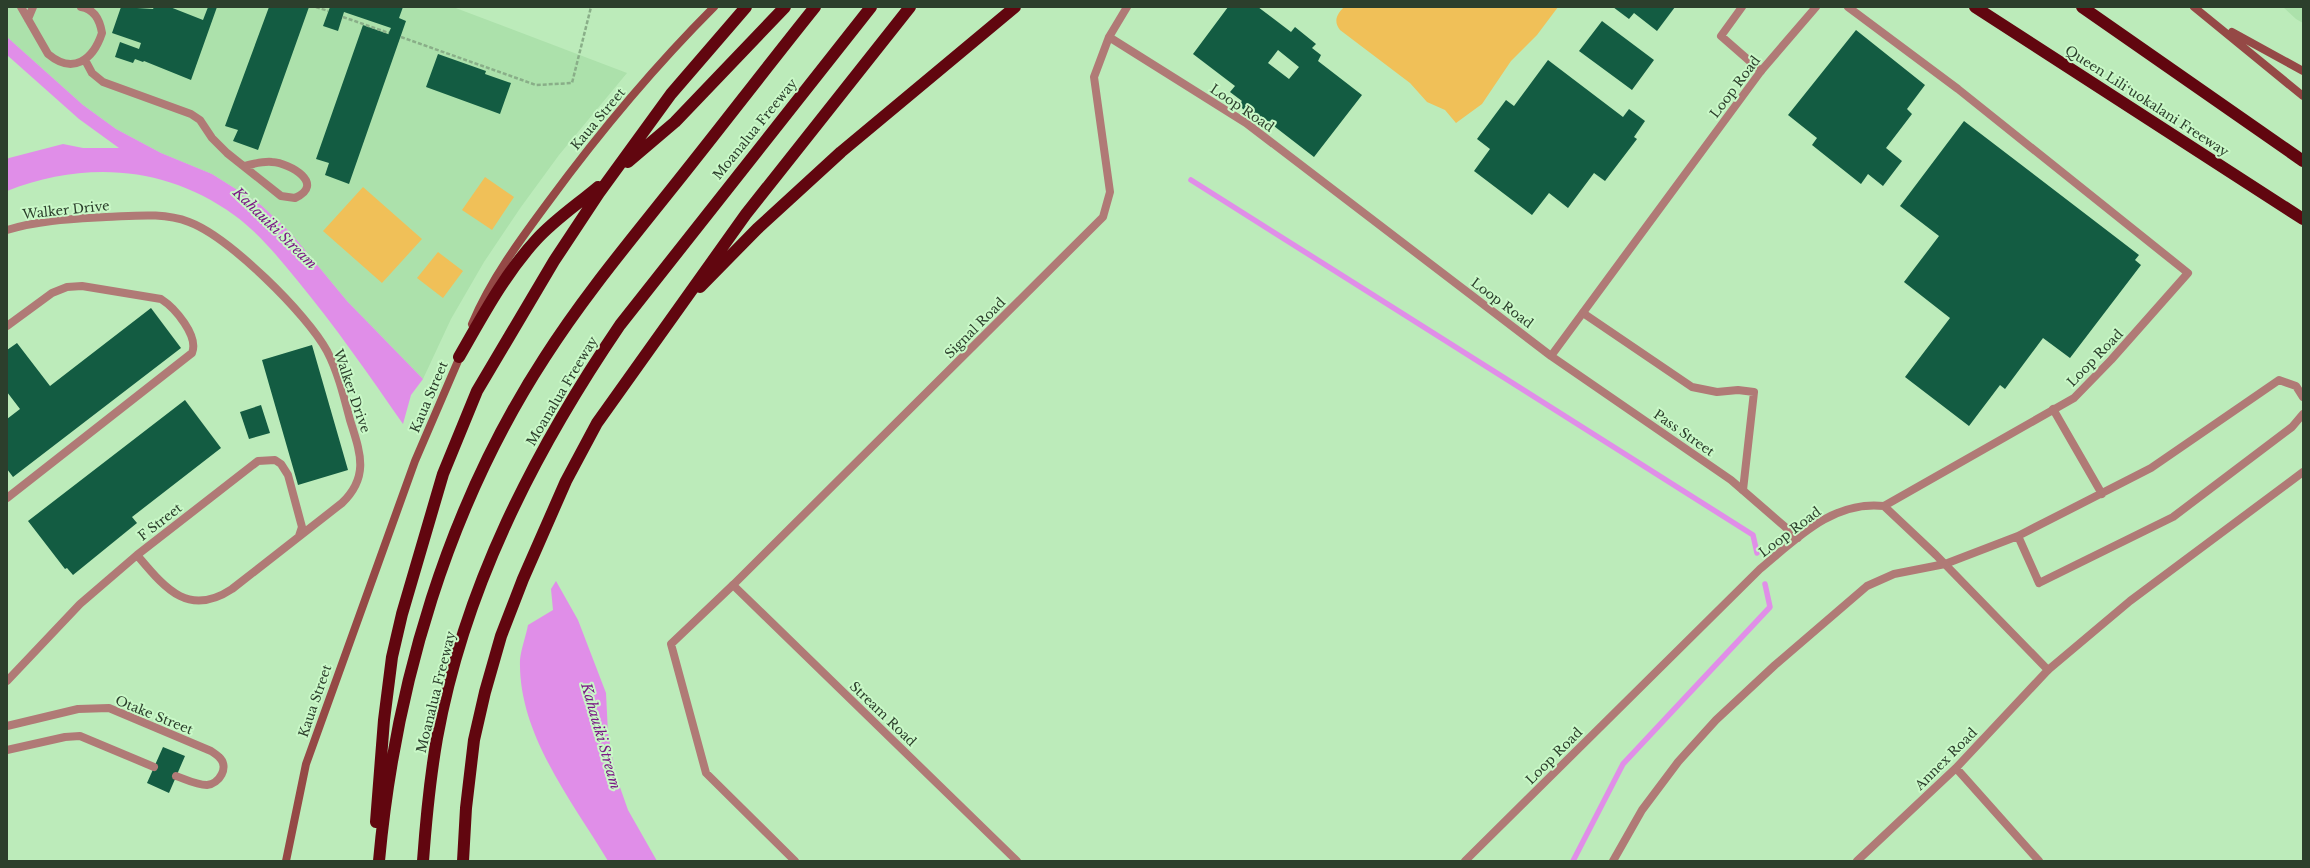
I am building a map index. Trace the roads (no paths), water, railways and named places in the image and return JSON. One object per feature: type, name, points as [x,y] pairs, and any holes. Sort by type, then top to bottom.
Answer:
[{"type":"highway","points":[[375,861],[384,720],[392,657],[402,614],[443,474],[477,392],[554,261],[599,193],[672,94],[746,7]]},
{"type":"highway","points":[[459,357],[500,287],[536,239],[675,122],[785,7]]},
{"type":"highway","name":"Moanalua Freeway","points":[[379,861],[399,722],[416,655],[448,551],[492,448],[544,357],[582,302],[815,7]]},
{"type":"highway","name":"Moanalua Freeway","points":[[423,861],[428,800],[437,737],[453,671],[472,610],[496,547],[533,468],[584,377],[620,325],[871,7]]},
{"type":"highway","points":[[462,861],[466,808],[477,726],[484,692],[501,636],[523,579],[560,493],[597,423],[674,313],[746,214],[910,7]]},
{"type":"highway","points":[[674,313],[757,229],[841,152],[1015,7]]},
{"type":"highway","name":"Queen Liliʻuokalani Freeway","points":[[1975,7],[2301,218]]},
{"type":"highway","points":[[2082,7],[2303,160]]},
{"type":"highway","points":[[2267,134],[2303,155]]},
{"type":"street","points":[[22,7],[44,48],[53,59],[67,64],[85,60],[94,53],[102,33],[94,13],[88,8],[81,7]]},
{"type":"street","points":[[28,19],[33,7]]},
{"type":"street","name":"Kaua Street","points":[[286,861],[306,764],[415,461],[480,306],[505,261],[572,170],[679,42],[714,7]]},
{"type":"street","points":[[1109,37],[1127,7]]},
{"type":"street","points":[[1742,7],[1722,36],[1761,71]]},
{"type":"street","name":"Loop Road","points":[[1109,37],[1246,123],[1551,356],[1761,71],[1816,7]]},
{"type":"street","name":"Loop Road","points":[[1465,861],[1760,570],[1798,538],[1833,514],[1846,508],[1857,505],[1884,506],[2074,398],[2188,273],[1958,90],[1848,7]]},
{"type":"street","points":[[2194,7],[2303,96]]},
{"type":"street","points":[[2215,23],[2303,71]]},
{"type":"street","name":"Signal Road","points":[[795,861],[706,773],[671,644],[733,585],[1103,217],[1110,192],[1094,77],[1109,37]]},
{"type":"street","points":[[85,60],[92,73],[103,82],[191,114],[205,126],[218,145],[244,166],[285,198],[299,196],[305,188],[305,177],[302,173],[292,167],[268,162],[244,166]]},
{"type":"street","name":"Walker Drive","points":[[7,230],[39,222],[56,220],[148,215],[176,218],[202,228],[214,235],[248,264],[294,308],[314,332],[332,360],[361,460],[359,478],[349,496],[223,595],[202,601],[182,598],[167,590],[137,556]]},
{"type":"street","points":[[7,326],[52,293],[67,287],[82,286],[157,297],[169,306],[192,334],[194,344],[192,353],[7,498]]},
{"type":"street","points":[[1583,313],[1692,387],[1717,392],[1738,390],[1754,392],[1743,490]]},
{"type":"street","name":"Pass Street","points":[[1551,356],[1731,480],[1798,538]]},
{"type":"street","points":[[1613,861],[1642,810],[1678,762],[1716,720],[1762,676],[1867,586],[1894,574],[1945,564],[2018,536],[2102,494],[2151,468],[2279,380],[2296,386],[2303,396]]},
{"type":"street","points":[[2053,410],[2102,494]]},
{"type":"street","points":[[2018,536],[2039,583],[2173,517],[2292,427],[2303,414]]},
{"type":"street","name":"F Street","points":[[7,681],[80,604],[137,556],[254,464],[264,459],[275,460],[286,468],[302,527],[298,537]]},
{"type":"street","name":"Annex Road","points":[[1857,861],[1956,768],[2048,670],[2130,601],[2303,472]]},
{"type":"street","points":[[1884,506],[1945,564],[2048,670]]},
{"type":"street","name":"Stream Road","points":[[733,585],[1017,861]]},
{"type":"street","name":"Otake Street","points":[[7,726],[78,709],[108,708],[211,752],[220,757],[222,762],[222,774],[218,781],[208,785],[200,784],[176,776]]},
{"type":"street","points":[[7,750],[65,737],[80,736],[154,767]]},
{"type":"street","points":[[1956,768],[2039,861]]},
{"type":"water","name":"Kahauiki Stream","points":[[7,37],[83,105],[116,129],[161,153],[212,174],[261,205],[290,232],[347,301],[423,379],[411,395],[403,424],[365,369],[311,297],[275,254],[260,237],[243,222],[208,198],[180,186],[152,178],[124,173],[94,172],[65,175],[36,181],[7,191],[7,159],[9,158],[63,144],[83,148],[119,148],[79,119],[7,55]]},
{"type":"water","name":"Kahauiki Stream","points":[[556,581],[578,620],[606,693],[608,733],[615,773],[628,810],[657,861],[608,861],[564,791],[537,740],[528,714],[522,687],[520,660],[521,651],[528,625],[553,610],[551,589]]},
{"type":"waterway","points":[[1191,180],[1753,535],[1757,553]]},
{"type":"waterway","points":[[1573,861],[1623,764],[1770,607],[1765,584]]}]
